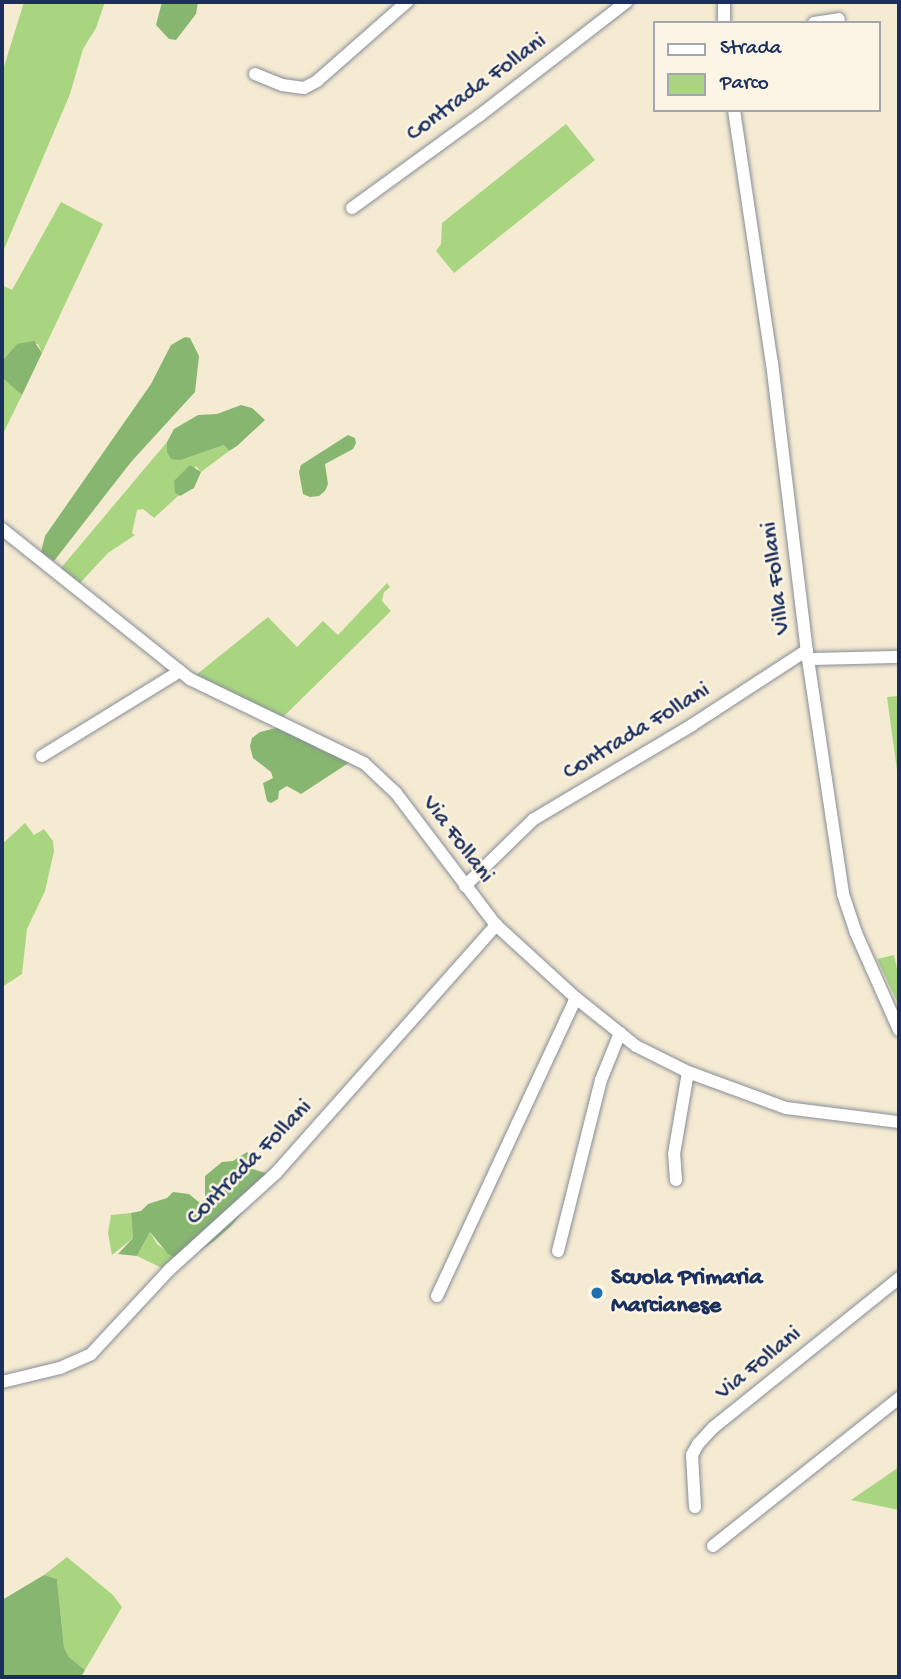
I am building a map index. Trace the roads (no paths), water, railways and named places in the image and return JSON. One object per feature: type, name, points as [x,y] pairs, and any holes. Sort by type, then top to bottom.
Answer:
[{"type":"street","points":[[255,74],[282,85],[304,88],[407,2]]},
{"type":"street","name":"Contrada Follani","points":[[352,208],[480,116],[626,2]]},
{"type":"street","points":[[723,2],[724,21]]},
{"type":"street","points":[[826,21],[839,19]]},
{"type":"street","name":"Villa Follani","points":[[734,112],[772,363],[807,654],[842,894],[856,933],[899,1030]]},
{"type":"street","name":"Via Follani","points":[[2,529],[75,584],[180,671],[364,763],[396,793],[496,925],[576,998],[636,1045],[688,1072],[786,1108],[899,1122]]},
{"type":"street","points":[[807,654],[899,657]]},
{"type":"street","name":"Contrada Follani","points":[[465,886],[534,819],[807,654]]},
{"type":"street","points":[[42,757],[180,671]]},
{"type":"street","name":"Contrada Follani","points":[[2,1382],[60,1368],[91,1354],[169,1270],[276,1173],[496,925]]},
{"type":"street","points":[[436,1296],[576,998]]},
{"type":"street","points":[[558,1251],[601,1080],[620,1033]]},
{"type":"street","points":[[676,1180],[674,1154],[688,1072]]},
{"type":"street","name":"Via Follani","points":[[695,1507],[692,1455],[698,1444],[714,1427],[899,1278]]},
{"type":"street","points":[[713,1546],[899,1398]]},
{"type":"place","name":"Scuola Primaria Marcianese","points":[[597,1293]]}]
